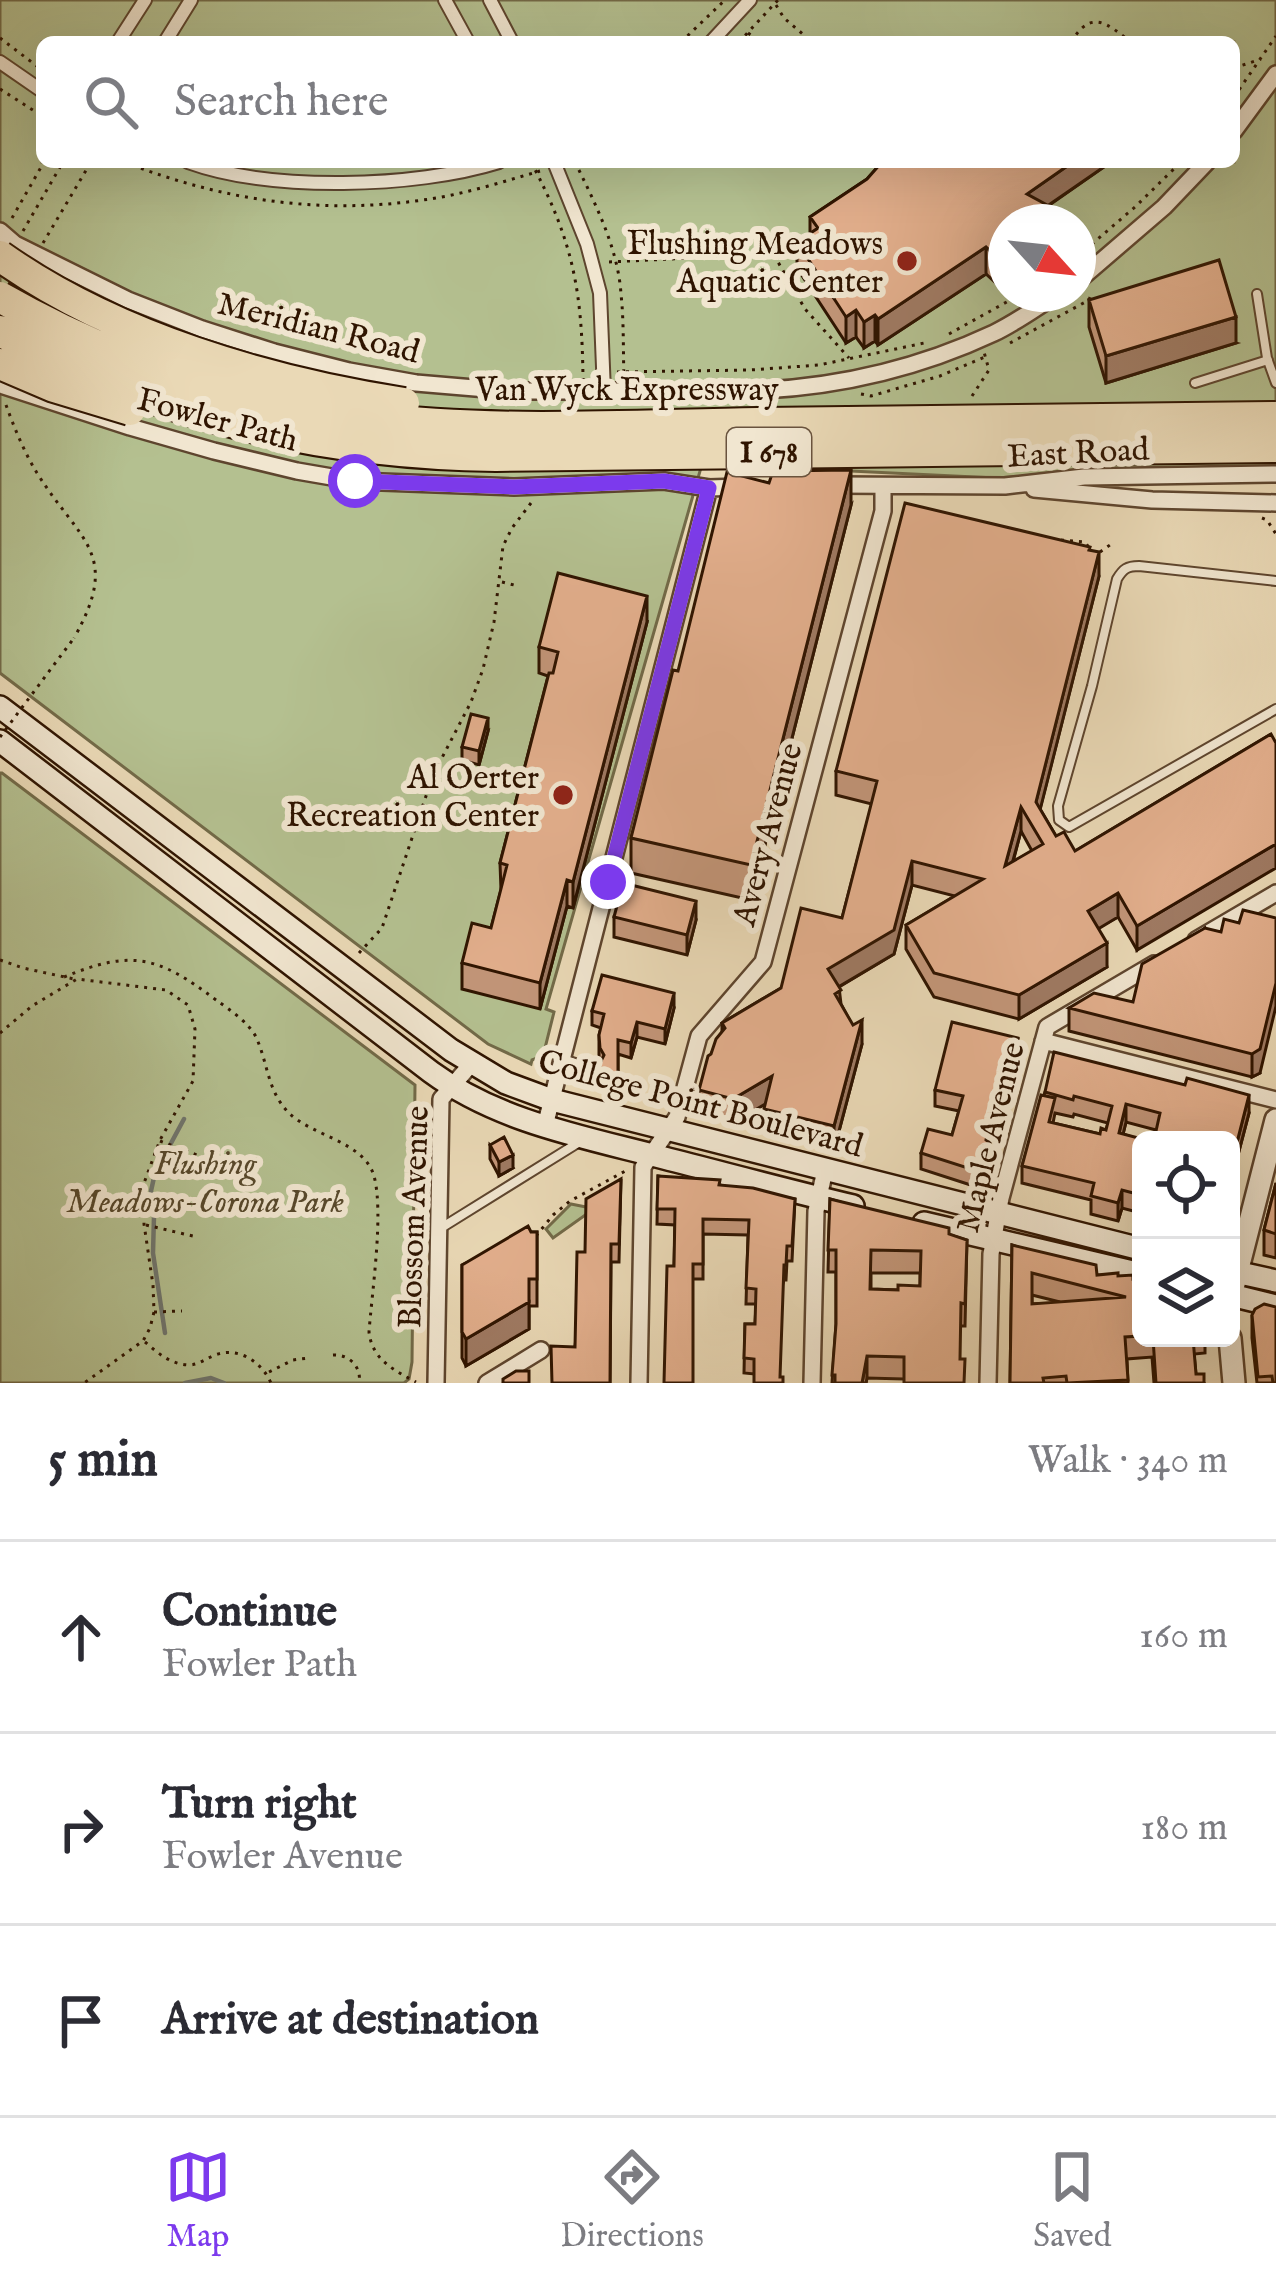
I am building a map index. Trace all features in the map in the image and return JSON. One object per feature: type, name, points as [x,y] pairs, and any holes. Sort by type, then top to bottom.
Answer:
[{"type":"highway","points":[[4,241],[46,286],[159,338],[348,393],[547,425]]},
{"type":"highway","name":"Van Wyck Expressway","points":[[0,297],[57,328],[172,376],[319,412],[394,421],[547,425],[1276,417]]},
{"type":"highway","name":"Van Wyck Expressway","points":[[0,331],[138,394],[263,431],[341,446],[444,455],[1276,447]]},
{"type":"highway","points":[[2,373],[160,417],[263,431]]},
{"type":"main road","name":"College Point Boulevard","points":[[0,707],[451,1050],[506,1083],[552,1100],[1132,1247]]},
{"type":"main road","name":"College Point Boulevard","points":[[0,739],[452,1087],[490,1108],[819,1198],[1132,1272]]},
{"type":"main road","points":[[1240,1249],[1276,1120]]},
{"type":"main road","points":[[1240,1272],[1276,1281]]},
{"type":"main road","points":[[1240,1298],[1276,1306]]},
{"type":"main road","points":[[1231,1347],[1234,1383]]},
{"type":"street","points":[[122,36],[145,0]]},
{"type":"street","points":[[169,36],[190,0]]},
{"type":"street","points":[[445,0],[464,36]]},
{"type":"street","points":[[490,0],[509,36]]},
{"type":"street","points":[[717,36],[750,0]]},
{"type":"street","points":[[0,62],[36,87]]},
{"type":"street","points":[[1240,123],[1276,74]]},
{"type":"street","points":[[214,168],[309,183],[428,178],[472,168]]},
{"type":"street","points":[[556,168],[600,293],[604,392]]},
{"type":"street","points":[[1096,272],[1201,168]]},
{"type":"street","points":[[2,373],[4,241]]},
{"type":"street","name":"Meridian Road","points":[[4,241],[128,300],[274,352],[416,383],[511,391],[779,390],[859,379],[914,364],[998,331],[1029,312]]},
{"type":"street","name":"Fowler Path","points":[[2,373],[130,427],[297,471],[355,481],[514,487],[664,481],[709,488],[758,487]]},
{"type":"street","name":"East Road","points":[[821,486],[1005,486],[1084,477],[1276,473]]},
{"type":"street","name":"Avery Avenue","points":[[639,1383],[643,1167],[677,1117],[699,1036],[764,962],[883,511],[883,486]]},
{"type":"street","points":[[1005,486],[1152,500],[1276,503]]},
{"type":"street","points":[[545,1126],[709,488]]},
{"type":"street","points":[[1182,948],[1276,893]]},
{"type":"street","points":[[1239,914],[1265,921]]},
{"type":"street","name":"Maple Avenue","points":[[988,1383],[993,1240],[1047,1027],[1162,959]]},
{"type":"street","points":[[1042,1041],[1276,1100]]},
{"type":"street","name":"Blossom Avenue","points":[[436,1383],[441,1099],[472,1063]]},
{"type":"street","points":[[812,1383],[816,1211],[825,1170]]},
{"type":"street","points":[[487,1383],[541,1350]]},
{"type":"lane","points":[[1257,294],[1276,382]]},
{"type":"lane","points":[[1195,383],[1268,360]]},
{"type":"lane","points":[[1276,581],[1123,569],[1058,820],[1069,827],[1276,709]]},
{"type":"lane","points":[[562,1058],[596,1070]]},
{"type":"lane","points":[[440,1229],[586,1137]]},
{"type":"path","points":[[687,36],[724,0]]},
{"type":"path","points":[[744,36],[776,2],[784,18],[805,36]]},
{"type":"path","points":[[1075,36],[1090,22],[1101,22],[1124,36]]},
{"type":"path","points":[[747,33],[752,36]]},
{"type":"path","points":[[1240,89],[1276,36]]},
{"type":"path","points":[[0,38],[36,65]]},
{"type":"path","points":[[1240,66],[1263,58]]},
{"type":"path","points":[[0,88],[36,112]]},
{"type":"path","points":[[4,241],[41,168]]},
{"type":"path","points":[[4,241],[59,168]]},
{"type":"path","points":[[35,255],[88,168]]},
{"type":"path","points":[[534,168],[566,234],[575,272],[582,317],[584,392]]},
{"type":"path","points":[[1096,241],[1175,168]]},
{"type":"path","points":[[593,265],[615,260],[792,253],[810,241]]},
{"type":"path","points":[[773,254],[805,309],[850,359]]},
{"type":"path","points":[[628,371],[819,365],[938,340],[989,312]]},
{"type":"path","points":[[1002,342],[1011,343],[1067,312]]},
{"type":"path","points":[[861,394],[871,396],[940,376],[987,356]]},
{"type":"path","points":[[0,739],[74,638],[96,588],[95,565],[83,537],[35,470],[3,407]]},
{"type":"path","points":[[359,953],[382,928],[433,776],[471,702],[483,669],[503,546],[532,498]]},
{"type":"path","points":[[1271,524],[1276,534]]},
{"type":"path","points":[[1063,540],[1085,542],[1094,556],[1110,545]]},
{"type":"path","points":[[500,582],[518,586]]},
{"type":"path","points":[[64,977],[121,958],[152,963],[186,976],[255,1033],[271,1088],[286,1111],[357,1153],[373,1171],[378,1203],[370,1346],[386,1366],[416,1382]]},
{"type":"path","points":[[0,960],[64,977],[166,990],[188,1005],[195,1029],[193,1081],[144,1183],[144,1224],[156,1312],[143,1341],[95,1380],[84,1383]]},
{"type":"path","points":[[0,1034],[32,1006],[77,979]]},
{"type":"path","points":[[163,1142],[226,1166]]},
{"type":"path","points":[[527,1245],[570,1201],[630,1169]]},
{"type":"path","points":[[144,1224],[197,1237]]},
{"type":"path","points":[[156,1312],[179,1311]]},
{"type":"path","points":[[143,1341],[178,1364],[197,1364],[224,1352],[247,1357],[267,1373],[271,1383]]},
{"type":"path","points":[[333,1355],[340,1354],[356,1366],[359,1383]]},
{"type":"path","points":[[267,1373],[309,1358]]},
{"type":"green space","points":[[0,0],[1276,0],[1276,468],[1142,468],[996,478],[702,464],[546,1009],[554,1012],[543,1056],[531,1064],[488,1044],[0,673]]},
{"type":"green space","name":"Flushing Meadows-Corona Park","points":[[0,773],[415,1085],[412,1362],[404,1383],[0,1383]]},
{"type":"green space","points":[[571,1204],[591,1211],[553,1238],[546,1229]]},
{"type":"building","name":"Flushing Meadows Aquatic Center","points":[[877,168],[1064,168],[1027,194],[1045,204],[988,204],[988,249],[878,319],[875,315],[864,322],[856,310],[846,317],[797,242],[818,228],[810,217]]},
{"type":"building","points":[[1219,260],[1236,317],[1106,356],[1093,312],[1096,298]]},
{"type":"building","points":[[851,470],[751,865],[631,838],[727,472],[769,483],[773,471]]},
{"type":"building","points":[[905,503],[1099,552],[1036,802],[1056,836],[1064,832],[1075,851],[1271,734],[1276,743],[1276,844],[1137,926],[1118,893],[1088,911],[1107,943],[1019,995],[934,973],[906,925],[983,879],[912,861],[894,930],[828,969],[841,990],[835,994],[853,1025],[862,1020],[834,1126],[764,1109],[772,1076],[733,1099],[699,1090],[708,1056],[725,1028],[722,1023],[781,988],[801,908],[842,918],[877,781],[836,771]],"holes":[[[1021,807],[1043,844],[1005,866]]]},
{"type":"building","name":"Al Oerter Recreation Center","points":[[558,573],[647,596],[573,882],[567,880],[540,983],[462,963],[472,923],[491,928],[507,865],[500,863],[558,652],[539,647]]},
{"type":"building","points":[[471,714],[488,718],[479,751],[462,747]]},
{"type":"building","points":[[623,883],[696,901],[687,935],[614,917]]},
{"type":"building","points":[[1243,910],[1276,918],[1276,983],[1260,1049],[1252,1054],[1069,1008],[1094,993],[1133,1002],[1142,964],[1205,928],[1221,932],[1224,919],[1239,923]]},
{"type":"building","points":[[602,975],[674,993],[665,1029],[637,1022],[631,1043],[618,1040],[618,1078],[599,1073],[604,1014],[592,1011]]},
{"type":"building","points":[[952,1022],[1018,1038],[1000,1105],[994,1103],[986,1140],[990,1143],[980,1172],[921,1153],[928,1129],[952,1135],[963,1096],[935,1090]]},
{"type":"building","points":[[1054,1052],[1185,1085],[1187,1078],[1249,1095],[1240,1131],[1156,1131],[1160,1113],[1126,1104],[1119,1133],[1132,1136],[1132,1193],[1122,1190],[1118,1203],[1091,1196],[1094,1183],[1022,1166],[1041,1095],[1055,1098],[1049,1122],[1100,1134],[1101,1128],[1106,1130],[1112,1106],[1045,1092]]},
{"type":"building","points":[[504,1137],[513,1155],[499,1162],[490,1145]]},
{"type":"building","points":[[658,1176],[720,1180],[719,1185],[795,1199],[792,1246],[787,1246],[784,1265],[783,1383],[754,1383],[754,1359],[744,1358],[745,1324],[755,1324],[756,1289],[746,1288],[749,1220],[703,1219],[703,1264],[693,1264],[693,1383],[664,1383],[667,1266],[674,1266],[675,1209],[657,1209]]},
{"type":"building","points":[[621,1179],[619,1244],[611,1244],[610,1383],[552,1383],[551,1346],[575,1347],[577,1252],[585,1252],[586,1199]]},
{"type":"building","points":[[1276,1183],[1276,1234],[1264,1230]]},
{"type":"building","points":[[830,1199],[949,1228],[949,1234],[967,1240],[965,1304],[961,1303],[964,1383],[904,1383],[904,1357],[867,1356],[862,1383],[835,1383],[836,1250],[828,1250]],"holes":[[[871,1250],[921,1251],[920,1286],[870,1289]]]},
{"type":"building","points":[[528,1226],[537,1232],[537,1279],[529,1279],[529,1302],[466,1339],[462,1332],[462,1265]]},
{"type":"building","points":[[1012,1245],[1096,1265],[1097,1275],[1132,1275],[1132,1337],[1125,1337],[1128,1380],[1067,1383],[1066,1376],[1043,1378],[1044,1383],[1010,1383]],"holes":[[[1032,1273],[1126,1297],[1032,1304]]]},
{"type":"building","points":[[1264,1304],[1276,1307],[1276,1383],[1272,1376],[1258,1377],[1252,1315]]},
{"type":"building","points":[[1154,1347],[1194,1347],[1196,1374],[1204,1374],[1204,1383],[1156,1383]]},
{"type":"building","points":[[516,1371],[529,1371],[529,1383],[503,1383],[503,1379]]},
{"type":"waterway","points":[[165,1333],[153,1253],[151,1191],[155,1173],[184,1119]]},
{"type":"waterway","points":[[185,1383],[211,1378],[224,1383]]},
{"type":"place","name":"Flushing Meadows Aquatic Center","points":[[907,261]]},
{"type":"place","name":"Al Oerter Recreation Center","points":[[563,795]]},
{"type":"route","points":[[355,481],[514,487],[664,481],[709,488],[608,882]]}]
